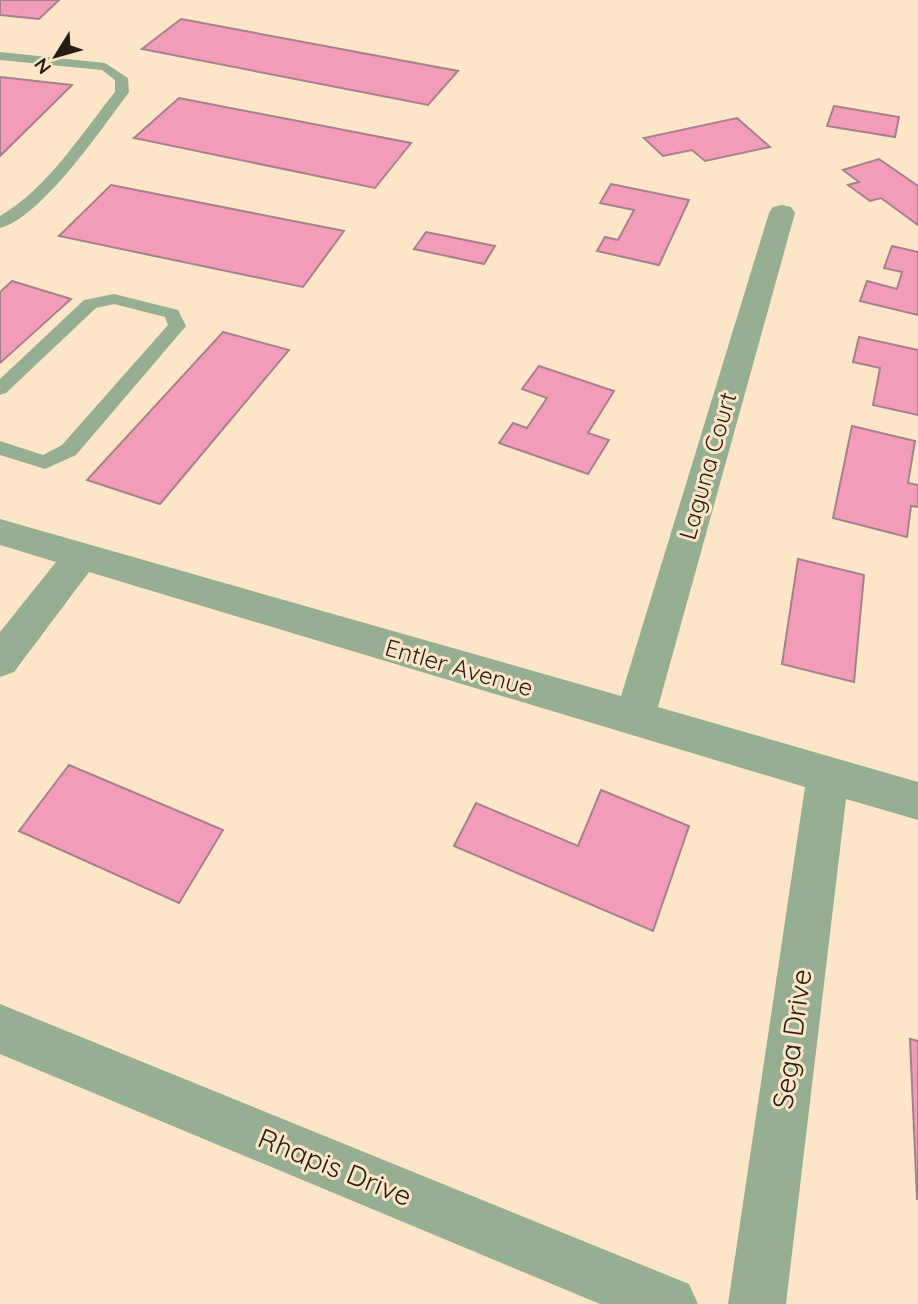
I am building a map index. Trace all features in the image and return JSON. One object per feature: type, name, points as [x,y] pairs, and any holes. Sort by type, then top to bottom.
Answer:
[{"type":"street","name":"Laguna Court","points":[[634,719],[782,213]]},
{"type":"street","name":"Entler Avenue","points":[[0,532],[918,802]]},
{"type":"street","points":[[0,661],[81,556]]},
{"type":"street","name":"Sega Drive","points":[[757,1304],[828,774]]},
{"type":"street","name":"Rhapis Drive","points":[[0,1029],[669,1304]]},
{"type":"lane","points":[[0,56],[105,67],[121,78],[122,92],[46,185],[15,216],[0,223]]},
{"type":"lane","points":[[0,389],[90,304],[114,299],[173,314],[177,326],[69,450],[46,462],[0,448]]},
{"type":"building","points":[[0,0],[59,0],[39,19],[0,15]]},
{"type":"building","points":[[181,19],[458,71],[428,105],[142,49]]},
{"type":"building","points":[[0,77],[72,85],[0,156]]},
{"type":"building","points":[[179,98],[411,143],[375,188],[134,138]]},
{"type":"building","points":[[834,106],[899,117],[895,137],[827,126]]},
{"type":"building","points":[[737,118],[770,147],[705,161],[692,150],[663,156],[644,138]]},
{"type":"building","points":[[879,159],[918,186],[918,225],[881,198],[870,201],[848,185],[859,182],[843,170]]},
{"type":"building","points":[[611,184],[689,200],[659,265],[597,251],[605,237],[618,240],[634,210],[600,203]]},
{"type":"building","points":[[111,185],[344,231],[303,287],[59,236]]},
{"type":"building","points":[[426,232],[495,246],[484,264],[414,249]]},
{"type":"building","points":[[892,246],[918,252],[918,315],[860,301],[867,281],[897,289],[902,272],[884,268]]},
{"type":"building","points":[[12,281],[71,299],[0,363],[0,292]]},
{"type":"building","points":[[223,332],[289,350],[160,504],[87,480]]},
{"type":"building","points":[[859,337],[918,350],[918,415],[873,405],[880,368],[853,362]]},
{"type":"building","points":[[539,366],[614,391],[588,433],[609,440],[588,474],[499,443],[513,423],[527,428],[547,398],[522,389]]},
{"type":"building","points":[[852,426],[915,441],[908,483],[918,485],[918,507],[911,506],[907,537],[833,518]]},
{"type":"building","points":[[798,559],[864,575],[854,682],[782,664]]},
{"type":"building","points":[[69,765],[223,830],[179,903],[19,831]]},
{"type":"building","points":[[601,790],[689,826],[653,931],[454,846],[476,803],[578,846]]},
{"type":"building","points":[[910,1039],[918,1041],[918,1199],[917,1199]]}]
